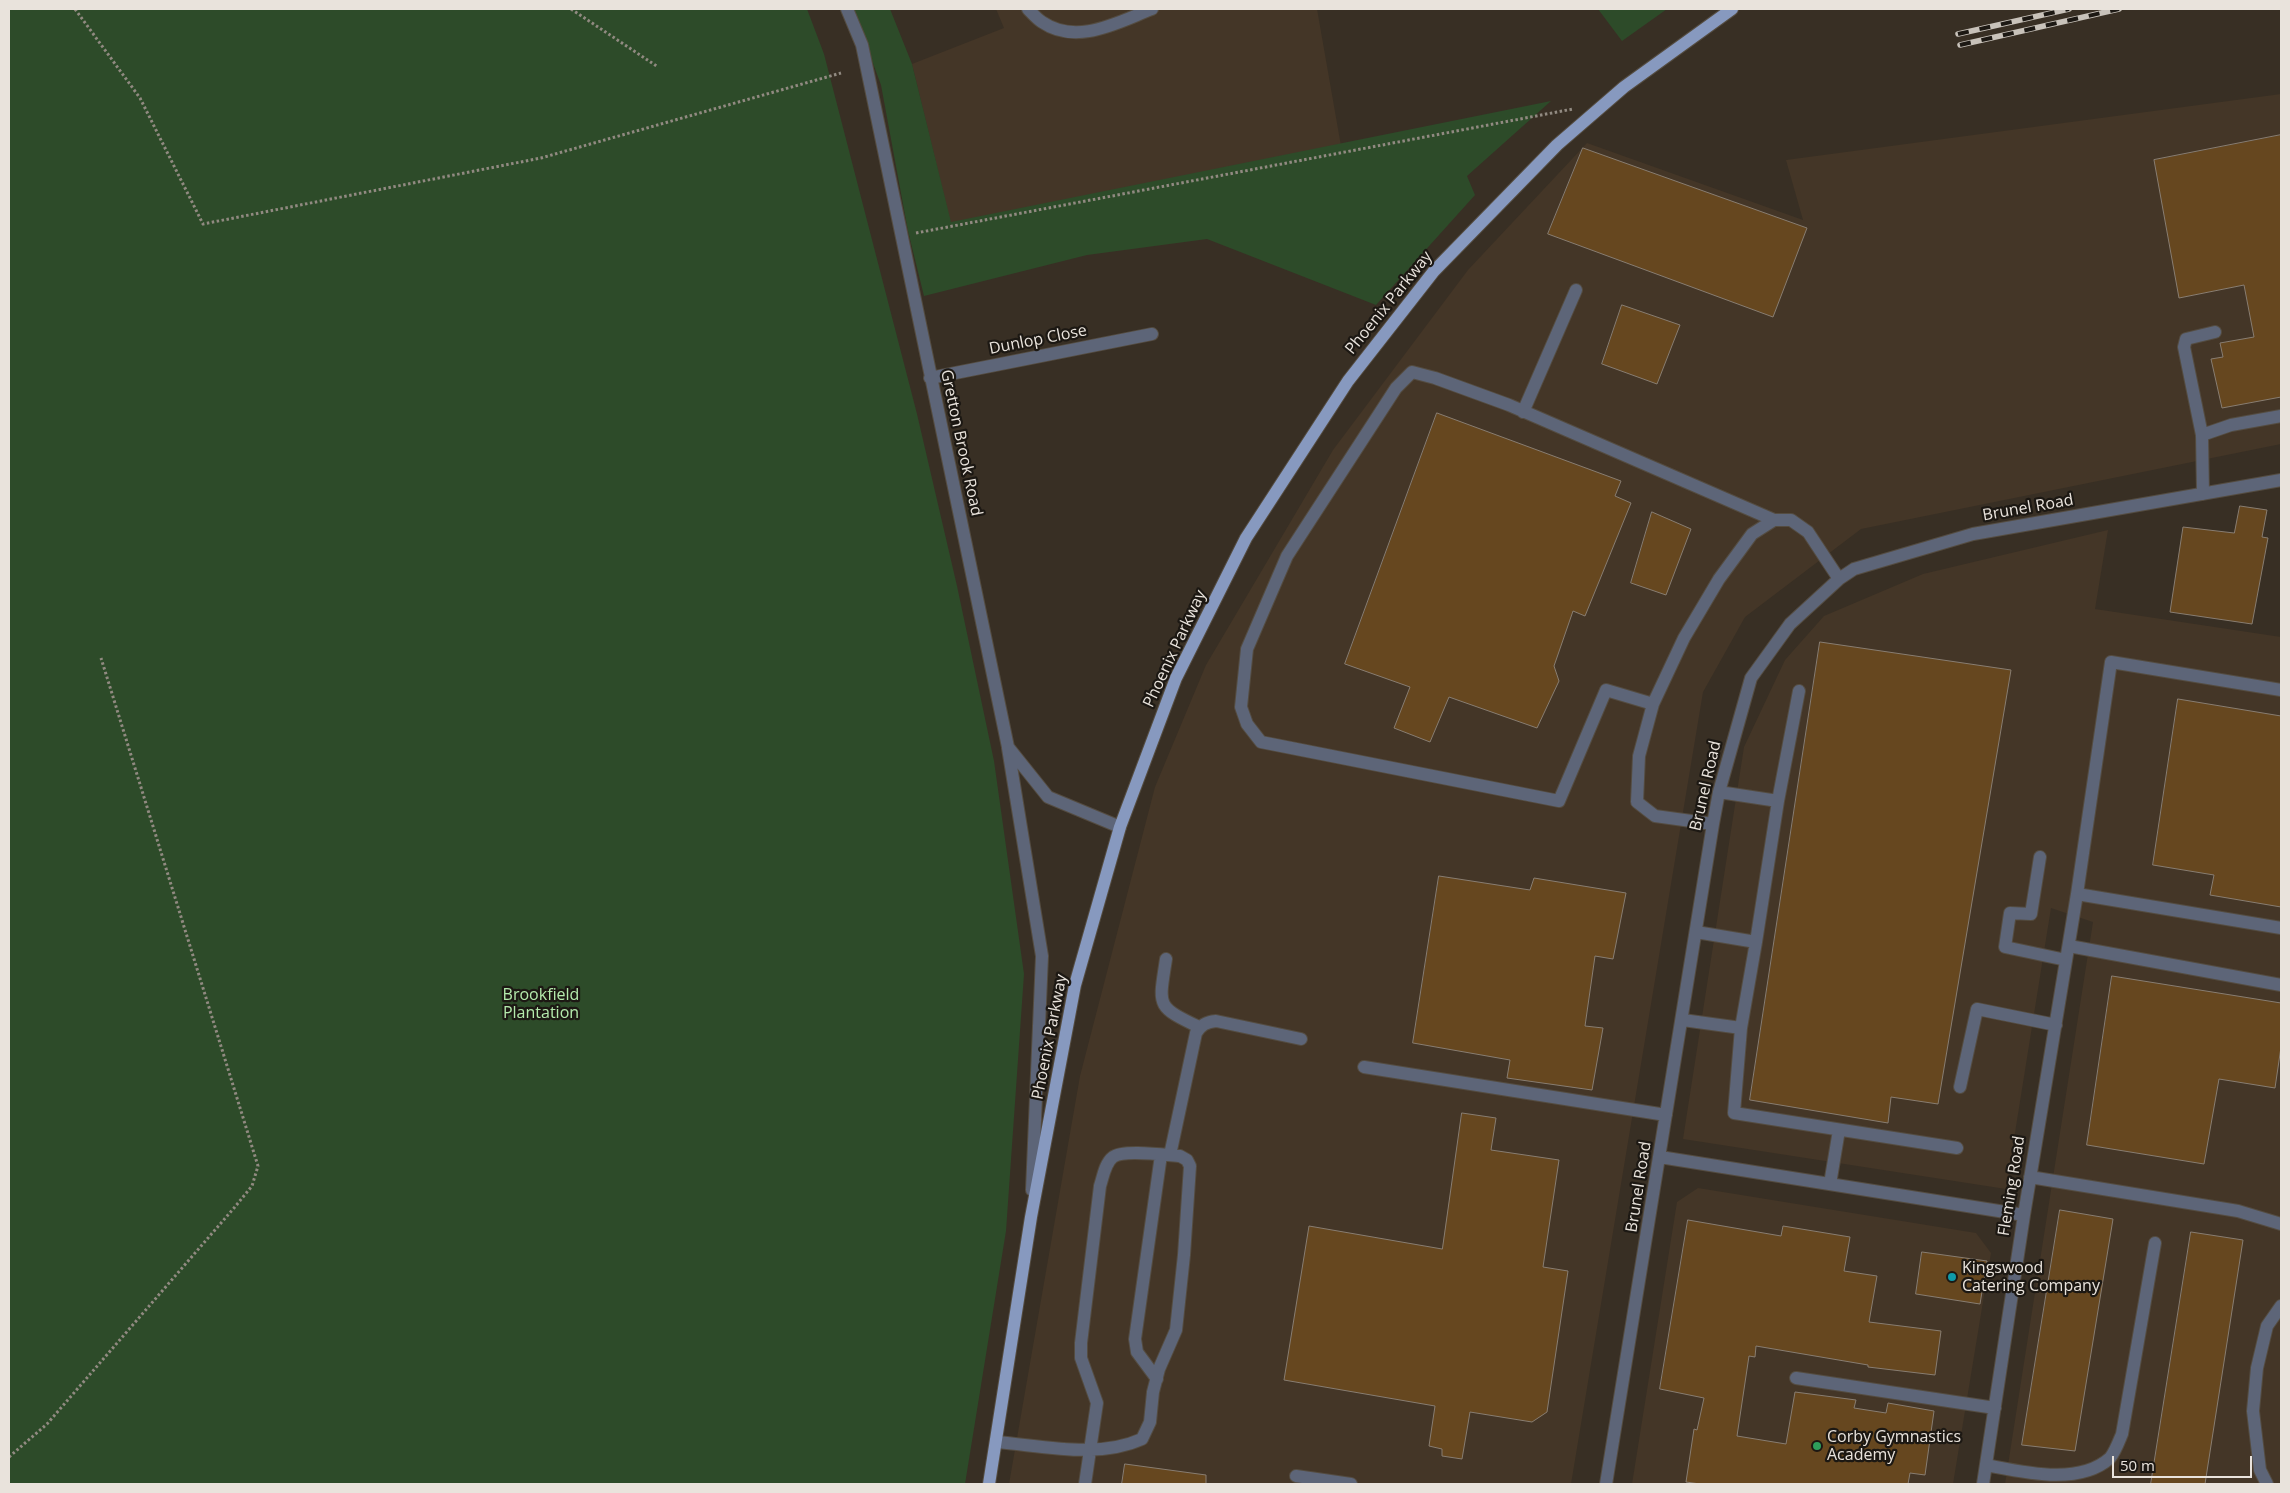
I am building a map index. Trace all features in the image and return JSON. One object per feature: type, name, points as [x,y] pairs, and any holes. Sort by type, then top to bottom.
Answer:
[{"type":"main road","name":"Phoenix Parkway","points":[[989,1484],[1031,1218],[1075,985],[1120,827],[1176,678],[1246,538],[1348,381],[1434,271],[1557,145],[1624,87],[1732,9]]},
{"type":"street","name":"Gretton Brook Road","points":[[847,9],[862,45],[900,236],[1008,747],[1048,797],[1120,827]]},
{"type":"street","points":[[1028,9],[1042,22],[1065,32],[1090,32],[1152,9]]},
{"type":"street","points":[[1523,412],[1576,290]]},
{"type":"street","points":[[2202,494],[2202,435],[2184,346],[2186,339],[2215,332]]},
{"type":"street","name":"Dunlop Close","points":[[930,378],[1152,334]]},
{"type":"street","points":[[1653,704],[1606,690],[1559,801],[1261,742],[1247,724],[1241,707],[1247,649],[1287,556],[1396,388],[1412,372],[1459,387],[1523,412],[1774,520],[1791,520],[1808,532],[1839,579]]},
{"type":"street","points":[[2202,435],[2231,425],[2281,416]]},
{"type":"street","name":"Brunel Road","points":[[1606,1484],[1683,1020],[1713,824],[1719,792],[1751,678],[1790,624],[1839,579],[1854,569],[1974,534],[2281,480]]},
{"type":"street","points":[[1713,824],[1655,816],[1637,802],[1639,756],[1653,704],[1684,638],[1719,579],[1752,534],[1774,520]]},
{"type":"street","name":"Fleming Road","points":[[1983,1484],[2024,1214],[2077,894],[2111,662],[2281,690]]},
{"type":"street","points":[[1798,691],[1741,1028],[1734,1113],[1957,1148]]},
{"type":"street","points":[[1008,747],[1042,956],[1031,1218]]},
{"type":"street","points":[[1719,792],[1778,801]]},
{"type":"street","points":[[2040,858],[2031,914],[2010,914],[2005,947],[2066,960]]},
{"type":"street","points":[[2077,894],[2281,928]]},
{"type":"street","points":[[1696,932],[1756,942]]},
{"type":"street","points":[[2068,946],[2281,985]]},
{"type":"street","points":[[1166,959],[1160,996],[1166,1007],[1175,1016],[1199,1027]]},
{"type":"street","points":[[1960,1086],[1977,1009],[2056,1025]]},
{"type":"street","points":[[1683,1020],[1741,1028]]},
{"type":"street","points":[[1157,1378],[1137,1352],[1135,1339],[1166,1155],[1196,1033],[1199,1027],[1207,1022],[1216,1021],[1301,1040]]},
{"type":"street","points":[[1364,1067],[1666,1114]]},
{"type":"street","points":[[1830,1184],[1839,1130]]},
{"type":"street","points":[[997,1442],[1090,1450],[1125,1447],[1142,1439],[1150,1422],[1157,1378],[1176,1330],[1184,1255],[1190,1166],[1187,1160],[1180,1156],[1123,1153],[1112,1157],[1100,1186],[1081,1358],[1097,1403],[1090,1450],[1085,1484]]},
{"type":"street","points":[[1660,1157],[2024,1214]]},
{"type":"street","points":[[2030,1177],[2238,1212],[2281,1224]]},
{"type":"street","points":[[1986,1465],[2039,1475],[2072,1473],[2093,1469],[2111,1457],[2122,1434],[2155,1244]]},
{"type":"street","points":[[2267,1484],[2260,1470],[2252,1411],[2256,1368],[2267,1326],[2281,1306]]},
{"type":"street","points":[[1796,1378],[1995,1408]]},
{"type":"street","points":[[1296,1476],[1351,1484]]},
{"type":"path","points":[[75,9],[140,98],[203,224],[541,158],[841,73]]},
{"type":"path","points":[[571,9],[658,67]]},
{"type":"path","points":[[900,236],[1576,109]]},
{"type":"path","points":[[9,1457],[47,1424],[234,1208],[252,1186],[258,1166],[101,658]]},
{"type":"shaded area","points":[[996,9],[1317,9],[1341,146],[951,225],[912,64],[1004,28]]},
{"type":"shaded area","points":[[2281,94],[2281,444],[1861,529],[1745,617],[1703,692],[1571,1484],[1009,1484],[1080,1076],[1155,787],[1206,665],[1333,450],[1468,270],[1587,143],[1803,220],[1786,160]]},
{"type":"shaded area","points":[[2108,530],[2095,609],[2281,637],[2281,1484],[2005,1484],[2093,922],[2051,908],[2006,1189],[1683,1139],[1744,747],[1785,660],[1824,616],[1923,574]]},
{"type":"shaded area","points":[[1698,1188],[1976,1233],[1991,1253],[1953,1484],[1632,1484],[1677,1202]]},
{"type":"green space","name":"Brookfield Plantation","points":[[9,9],[807,9],[824,54],[917,414],[957,586],[994,761],[1024,974],[1006,1231],[965,1484],[9,1484]]},
{"type":"green space","points":[[853,9],[890,9],[912,64],[951,222],[1551,101],[1467,176],[1475,195],[1376,305],[1207,239],[1087,255],[924,296],[908,231],[881,85]]},
{"type":"green space","points":[[1598,9],[1667,9],[1622,41]]},
{"type":"building","points":[[2281,135],[2281,397],[2222,408],[2211,359],[2223,357],[2220,343],[2254,337],[2244,285],[2179,298],[2154,160]]},
{"type":"building","points":[[1583,148],[1807,228],[1773,317],[1548,234]]},
{"type":"building","points":[[1622,305],[1680,325],[1657,384],[1602,364]]},
{"type":"building","points":[[1437,413],[1621,481],[1615,496],[1631,503],[1585,616],[1573,611],[1554,666],[1559,681],[1537,728],[1449,697],[1430,742],[1394,728],[1410,687],[1345,664]]},
{"type":"building","points":[[2240,506],[2267,510],[2262,537],[2268,538],[2252,624],[2170,612],[2183,527],[2234,533]]},
{"type":"building","points":[[1652,512],[1691,529],[1666,595],[1631,583]]},
{"type":"building","points":[[1820,642],[2011,670],[1938,1104],[1891,1097],[1888,1123],[1750,1100]]},
{"type":"building","points":[[2178,699],[2281,716],[2281,907],[2210,895],[2214,875],[2153,865]]},
{"type":"building","points":[[1439,876],[1530,890],[1534,878],[1626,893],[1613,959],[1595,956],[1585,1026],[1603,1028],[1592,1090],[1507,1078],[1510,1060],[1413,1043]]},
{"type":"building","points":[[2112,976],[2281,1003],[2281,1047],[2275,1088],[2219,1079],[2204,1164],[2087,1145]]},
{"type":"building","points":[[1462,1113],[1496,1118],[1491,1150],[1559,1160],[1543,1267],[1568,1271],[1547,1412],[1532,1422],[1470,1412],[1462,1459],[1442,1456],[1442,1449],[1429,1446],[1435,1406],[1284,1380],[1309,1226],[1442,1249]]},
{"type":"building","points":[[2060,1210],[2113,1219],[2075,1451],[2022,1445]]},
{"type":"building","points":[[1688,1220],[1781,1236],[1783,1226],[1850,1237],[1844,1271],[1877,1276],[1869,1322],[1941,1331],[1935,1375],[1868,1367],[1868,1365],[1756,1346],[1755,1357],[1749,1356],[1737,1436],[1786,1444],[1795,1392],[1856,1400],[1854,1408],[1886,1413],[1888,1403],[1934,1411],[1925,1475],[1910,1473],[1908,1484],[1700,1484],[1686,1482],[1694,1429],[1697,1430],[1704,1398],[1660,1389]]},
{"type":"building","points":[[2191,1232],[2243,1240],[2205,1484],[2151,1484]]},
{"type":"building","name":"Kingswood Catering Company","points":[[1922,1252],[1987,1261],[1980,1304],[1916,1294]]},
{"type":"building","points":[[1125,1464],[1206,1475],[1206,1484],[1122,1484]]},
{"type":"railway","points":[[1958,34],[2069,9]]},
{"type":"railway","points":[[1960,45],[2119,9]]},
{"type":"place","name":"Kingswood Catering Company","points":[[1952,1277]]},
{"type":"place","name":"Corby Gymnastics Academy","points":[[1817,1446]]}]
